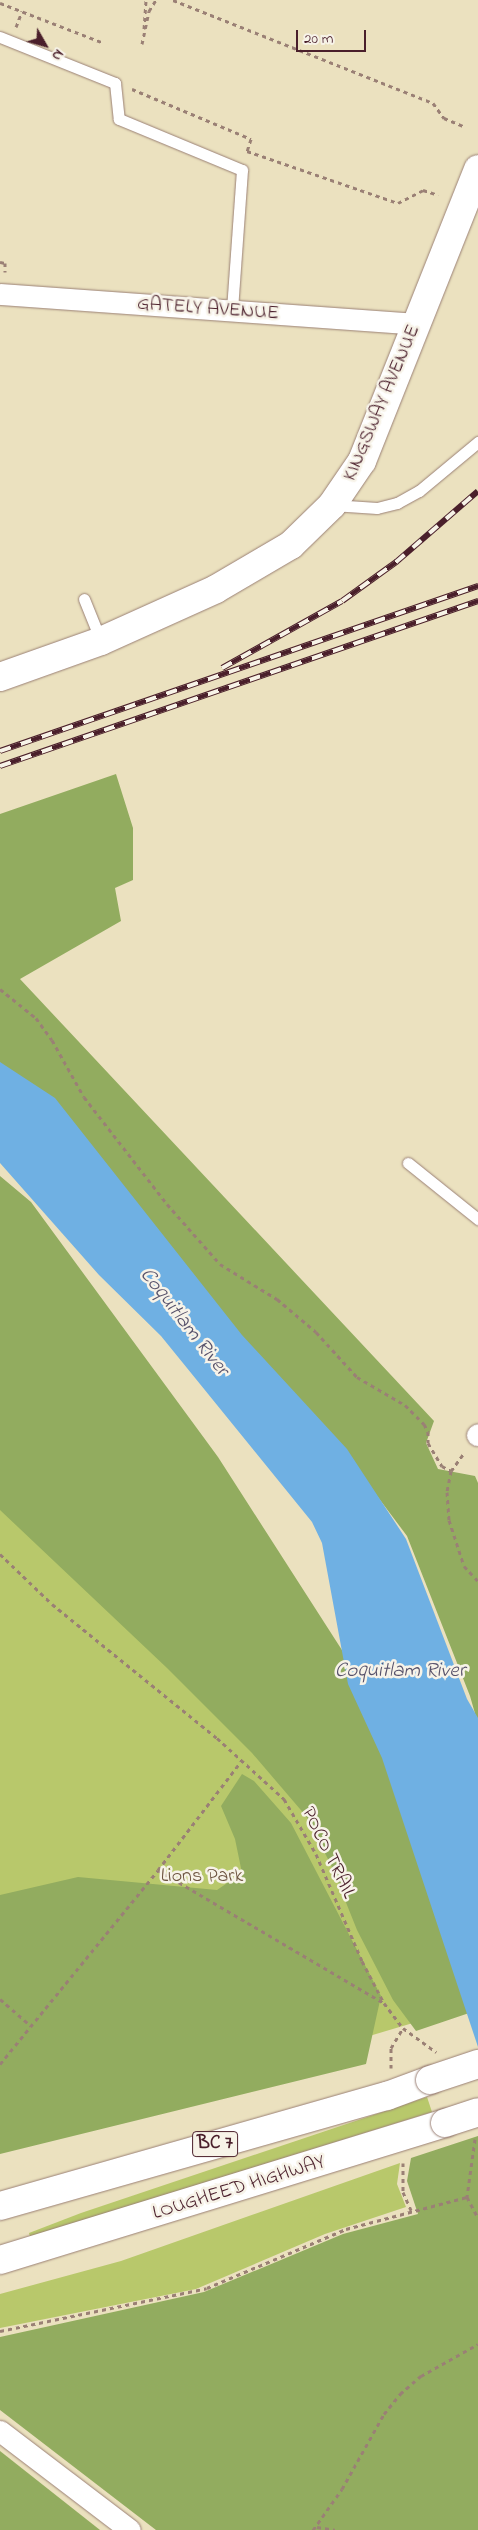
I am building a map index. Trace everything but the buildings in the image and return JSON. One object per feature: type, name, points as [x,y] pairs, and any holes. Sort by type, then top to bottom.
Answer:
[{"type":"main road","name":"KINGSWAY AVENUE","points":[[0,677],[101,641],[158,618],[254,568],[291,544],[332,506],[362,461],[478,169]]},
{"type":"main road","name":"BC 7","points":[[0,2206],[387,2096],[478,2064]]},
{"type":"main road","name":"LOUGHEED HIGHWAY","points":[[0,2260],[445,2124],[477,2123]]},
{"type":"street","name":"GATELY AVENUE","points":[[0,294],[417,324]]},
{"type":"street","points":[[0,2431],[130,2530]]},
{"type":"lane","points":[[0,37],[115,83],[119,119],[242,170],[232,310]]},
{"type":"lane","points":[[332,506],[377,508],[396,503],[419,491],[478,442]]},
{"type":"lane","points":[[84,599],[101,641]]},
{"type":"lane","points":[[408,1162],[478,1219]]},
{"type":"path","points":[[146,0],[142,44],[150,11],[156,0]]},
{"type":"path","points":[[174,0],[433,103],[444,118],[465,127]]},
{"type":"path","points":[[0,2],[104,44]]},
{"type":"path","points":[[115,83],[202,116],[251,139],[247,151],[398,203],[423,190],[438,195]]},
{"type":"path","points":[[0,990],[36,1018],[52,1040],[84,1097],[167,1204],[220,1264],[276,1299],[316,1332],[357,1377],[405,1405],[424,1424],[428,1432],[428,1443],[442,1466],[451,1471],[447,1492],[449,1520],[464,1566],[478,1581]]},
{"type":"path","name":"POCO TRAIL","points":[[0,1554],[52,1604],[242,1760],[284,1800],[296,1816],[316,1854],[362,1961],[384,2003],[403,2028],[438,2054]]},
{"type":"path","points":[[0,2064],[158,1870],[242,1760]]},
{"type":"path","points":[[158,1870],[384,2003]]},
{"type":"path","points":[[0,1999],[31,2026]]},
{"type":"path","points":[[392,2073],[391,2048],[403,2028]]},
{"type":"path","points":[[477,2123],[467,2197],[478,2218]]},
{"type":"path","points":[[403,2158],[403,2192],[411,2210]]},
{"type":"path","points":[[0,2331],[207,2288],[346,2229],[411,2210],[467,2197]]},
{"type":"path","points":[[335,2530],[315,2528],[342,2489],[384,2414],[400,2394],[421,2376],[478,2344]]},
{"type":"green space","points":[[116,774],[133,828],[133,880],[115,888],[121,921],[20,979],[434,1421],[426,1443],[438,1469],[475,1476],[478,1483],[478,1724],[470,1696],[407,1536],[330,1433],[233,1342],[0,1064],[0,814]]},
{"type":"green space","points":[[0,1176],[31,1202],[218,1457],[349,1661],[478,2010],[416,2031],[393,2000],[357,1930],[331,1865],[306,1816],[252,1753],[167,1668],[0,1510]]},
{"type":"green space","name":"Lions Park","points":[[0,1186],[470,2006],[0,2146]]},
{"type":"green space","points":[[242,1774],[254,1781],[291,1823],[381,1996],[366,2064],[0,2154],[0,1895],[78,1877],[217,1890],[242,1873],[235,1839],[221,1806]]},
{"type":"green space","points":[[427,2097],[432,2112],[30,2237],[29,2233],[81,2213]]},
{"type":"green space","points":[[478,2136],[478,2530],[156,2530],[0,2410],[0,2337],[204,2292],[343,2234],[418,2214],[407,2181],[411,2158]]},
{"type":"green space","points":[[400,2163],[397,2184],[406,2207],[325,2234],[196,2289],[0,2328],[0,2294],[121,2261]]},
{"type":"green space","points":[[0,2451],[100,2530],[0,2530]]},
{"type":"water","name":"Coquitlam River","points":[[0,1062],[55,1098],[242,1335],[347,1449],[406,1539],[467,1699],[478,1718],[478,2047],[382,1758],[348,1684],[322,1543],[312,1522],[161,1336],[99,1275],[0,1163]]},
{"type":"railway","points":[[222,668],[342,601],[396,562],[478,491]]},
{"type":"railway","points":[[0,751],[478,586]]},
{"type":"railway","points":[[0,766],[478,601]]}]
